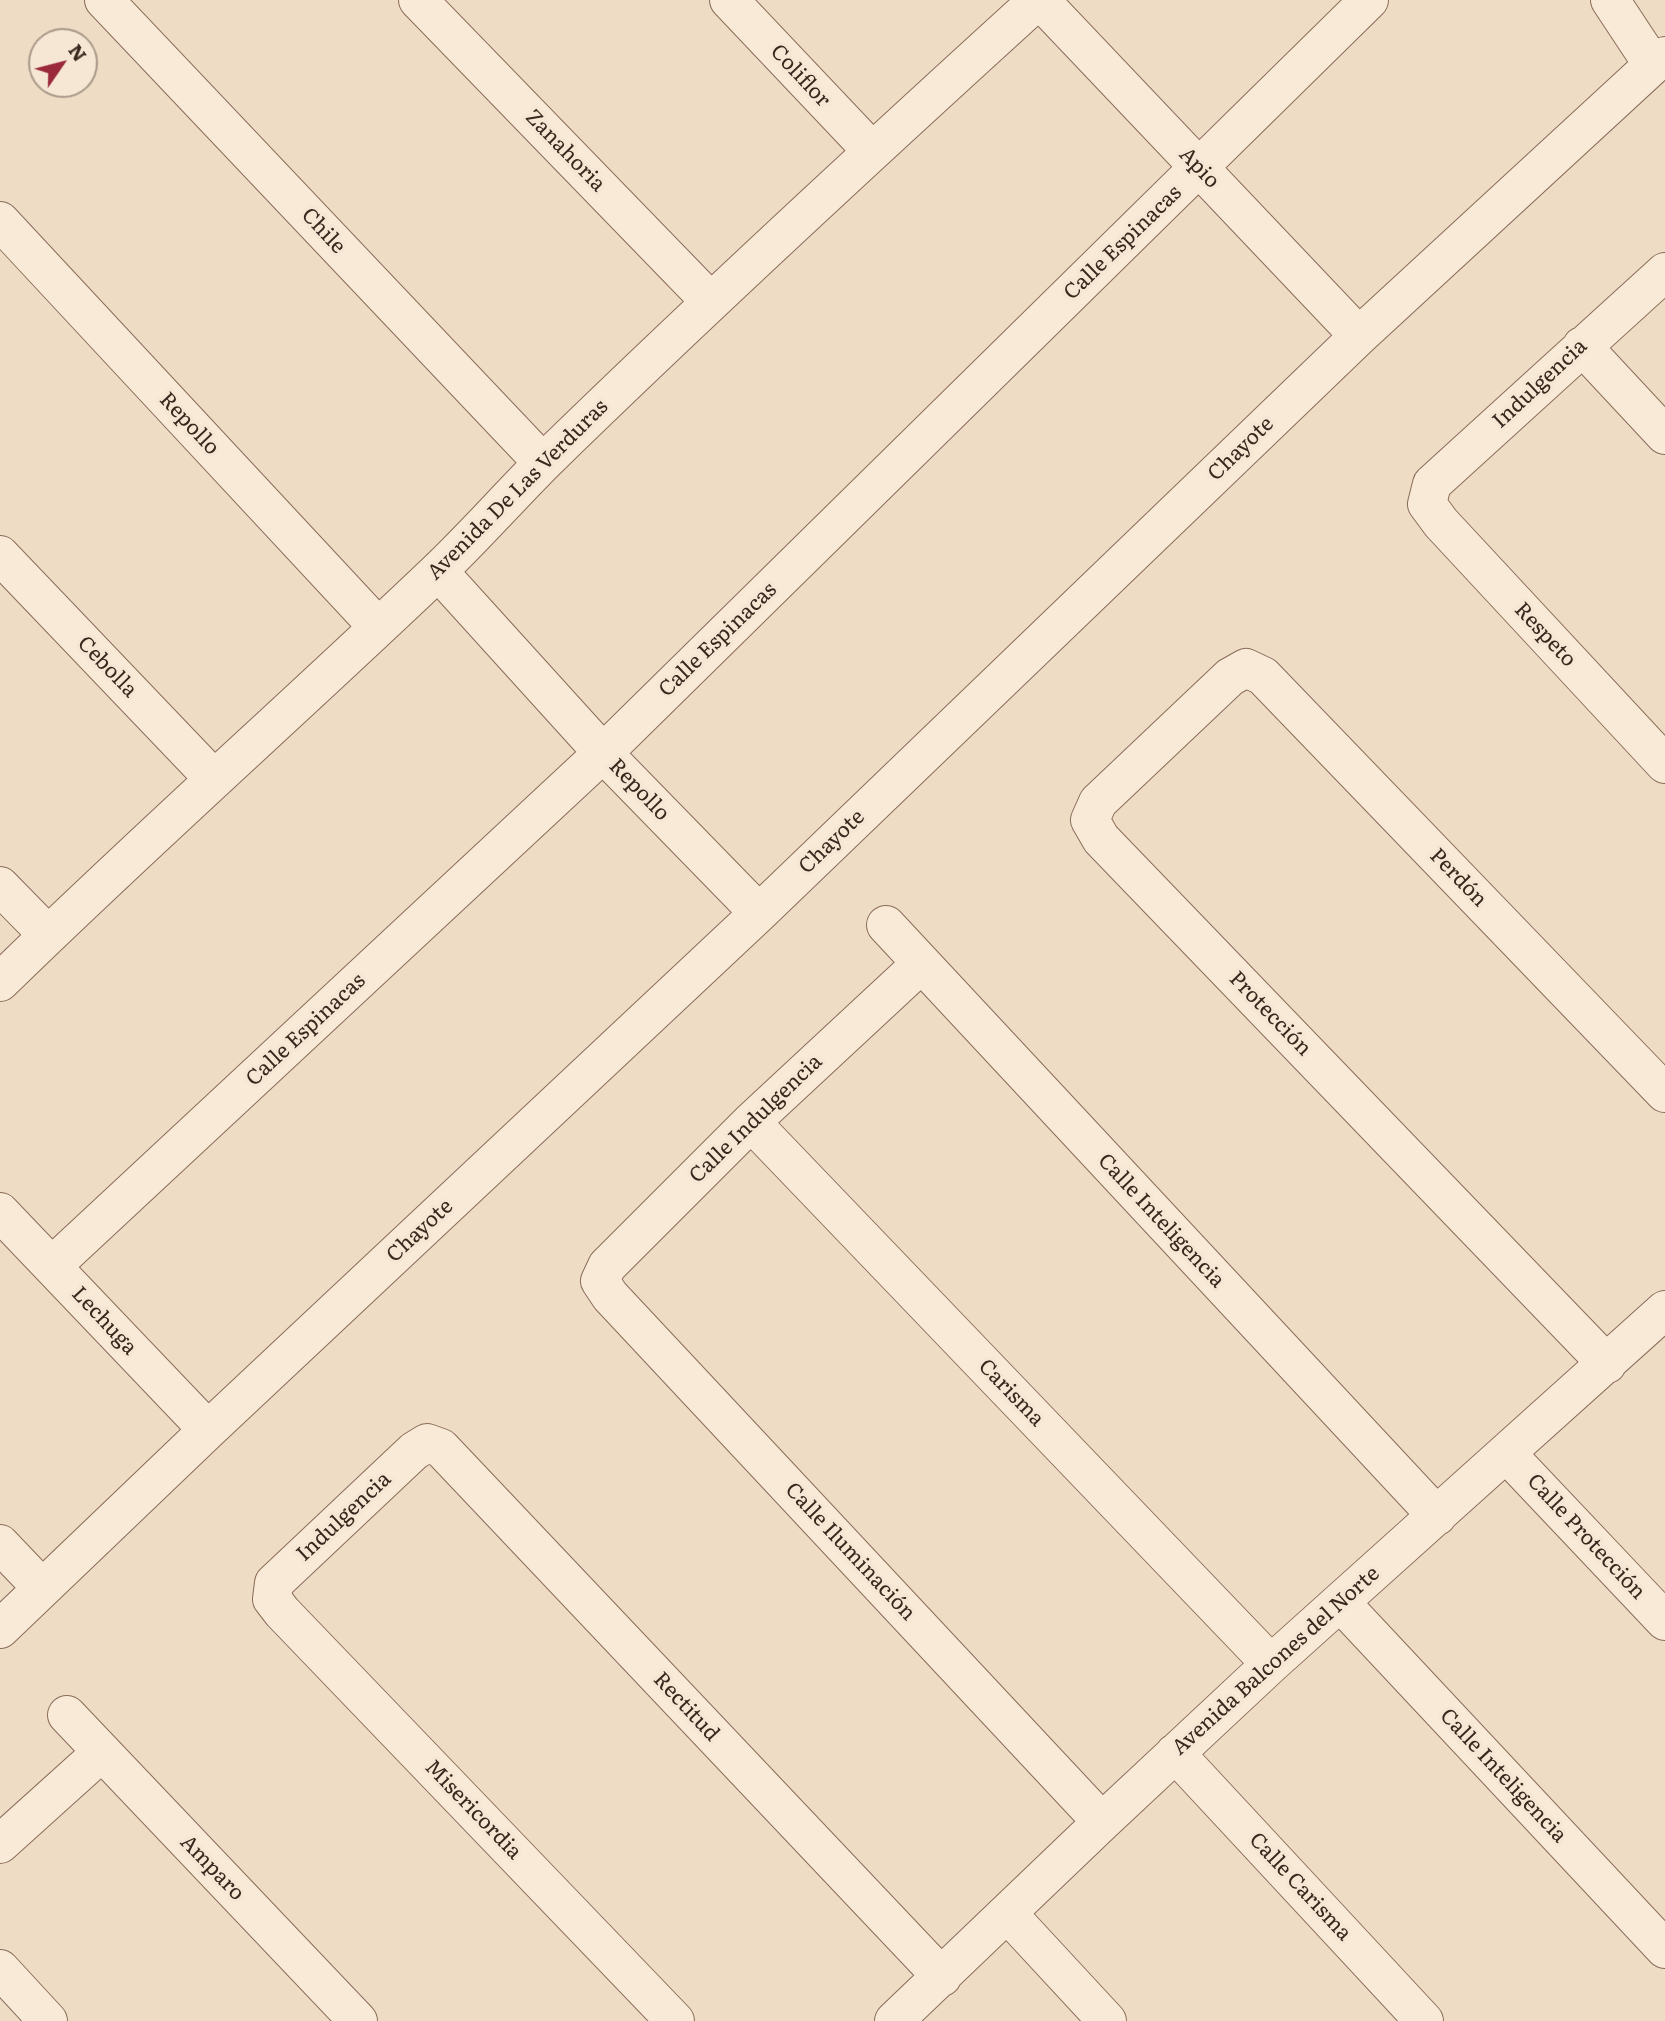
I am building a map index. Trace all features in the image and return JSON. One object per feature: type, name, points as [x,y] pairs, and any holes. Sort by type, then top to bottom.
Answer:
[{"type":"street","name":"Chile","points":[[104,0],[543,463]]},
{"type":"street","name":"Zanahoria","points":[[418,0],[711,303]]},
{"type":"street","name":"Coliflor","points":[[729,0],[872,151]]},
{"type":"street","name":"Avenida De Las Verduras","points":[[0,982],[438,571],[543,463],[711,303],[872,151],[1039,0]]},
{"type":"street","name":"Apio","points":[[1039,0],[1359,336]]},
{"type":"street","name":"Calle Espinacas","points":[[52,1266],[603,753],[1369,0]]},
{"type":"street","points":[[1611,0],[1659,61]]},
{"type":"street","name":"Chayote","points":[[0,1629],[759,913],[1359,336],[1659,61]]},
{"type":"street","name":"Repollo","points":[[0,221],[378,627]]},
{"type":"street","name":"Indulgencia","points":[[1427,504],[1432,484],[1665,272]]},
{"type":"street","points":[[1582,346],[1665,435]]},
{"type":"street","name":"Respeto","points":[[1427,504],[1441,523],[1665,764]]},
{"type":"street","name":"Cebolla","points":[[0,555],[214,779]]},
{"type":"street","name":"Repollo","points":[[438,571],[603,753],[759,913]]},
{"type":"street","name":"Perdón","points":[[1246,668],[1264,676],[1665,1093]]},
{"type":"street","name":"Protección","points":[[1246,668],[1230,677],[1098,802],[1090,820],[1101,839],[1607,1364]]},
{"type":"street","points":[[0,886],[48,935]]},
{"type":"street","name":"Calle Inteligencia","points":[[886,925],[1437,1516]]},
{"type":"street","name":"Calle Indulgencia","points":[[600,1281],[607,1266],[751,1122],[921,964]]},
{"type":"street","name":"Carisma","points":[[751,1122],[1271,1664]]},
{"type":"street","name":"Lechuga","points":[[0,1212],[208,1430]]},
{"type":"street","name":"Calle Iluminación","points":[[600,1281],[610,1296],[1102,1822]]},
{"type":"street","name":"Avenida Balcones del Norte","points":[[894,2021],[1271,1664],[1665,1310]]},
{"type":"street","name":"Indulgencia","points":[[272,1599],[274,1583],[414,1451],[427,1443]]},
{"type":"street","name":"Rectitud","points":[[427,1443],[441,1448],[942,1977]]},
{"type":"street","name":"Calle Protección","points":[[1506,1453],[1665,1621]]},
{"type":"street","points":[[0,1544],[42,1588]]},
{"type":"street","name":"Misericordia","points":[[272,1599],[675,2021]]},
{"type":"street","name":"Calle Inteligencia","points":[[1340,1602],[1665,1950]]},
{"type":"street","name":"Amparo","points":[[67,1715],[358,2021]]},
{"type":"street","points":[[0,1844],[102,1752]]},
{"type":"street","name":"Calle Carisma","points":[[1175,1753],[1424,2021]]},
{"type":"street","points":[[1007,1913],[1107,2021]]},
{"type":"street","points":[[0,1969],[48,2021]]}]
